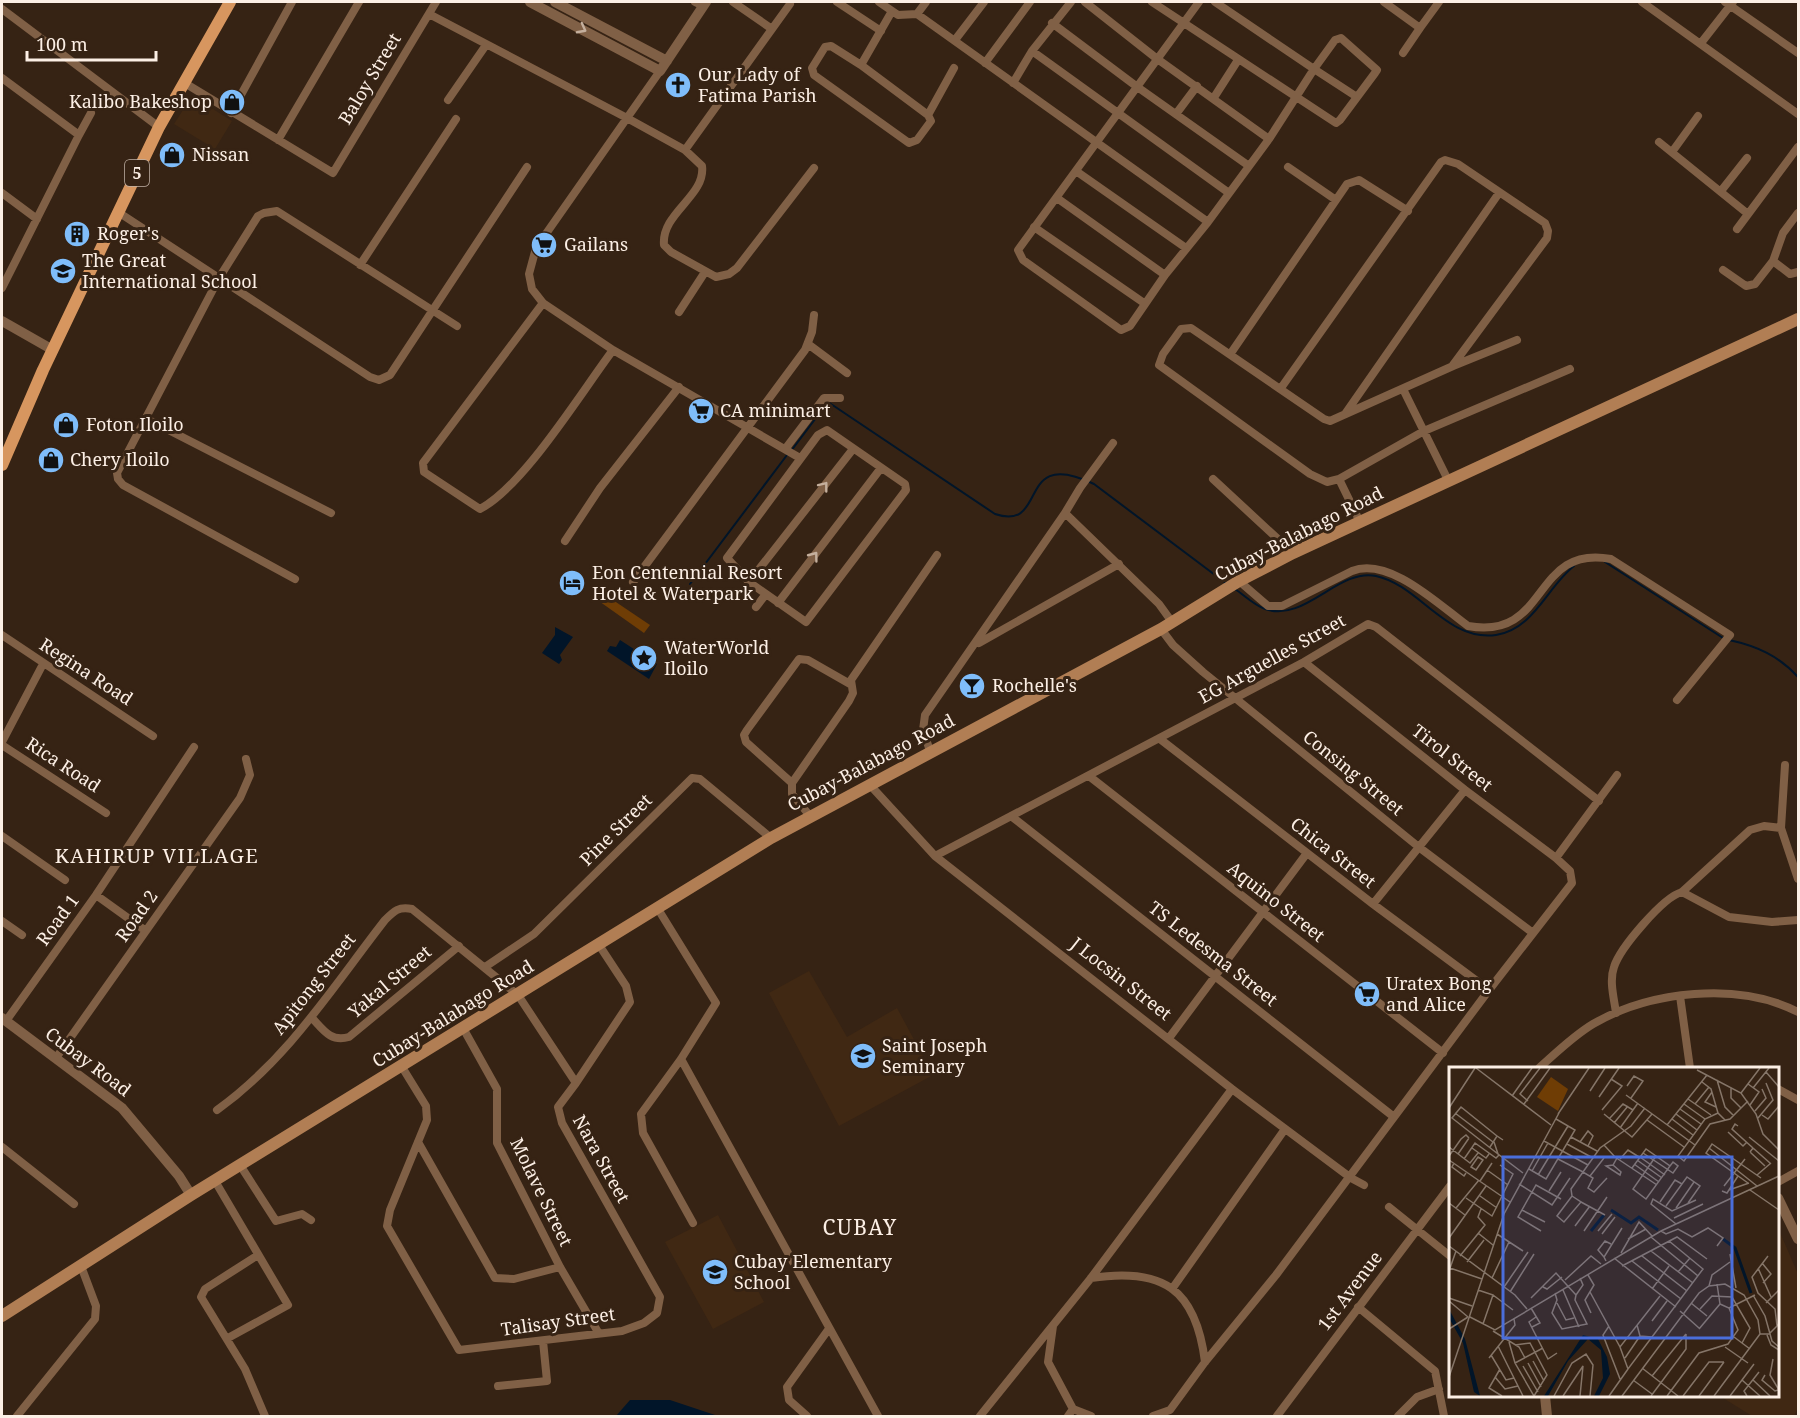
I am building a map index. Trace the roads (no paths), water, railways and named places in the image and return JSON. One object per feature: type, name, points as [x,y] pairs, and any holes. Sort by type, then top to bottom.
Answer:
[{"type":"main road","name":"5","points":[[2,465],[53,350],[159,127],[230,2]]},
{"type":"main road","name":"Cubay-Balabago Road","points":[[2,1316],[240,1165],[810,816],[1161,629],[1236,583],[1293,553],[1798,319]]},
{"type":"street","points":[[231,112],[292,2]]},
{"type":"street","points":[[183,82],[278,140],[359,2]]},
{"type":"street","name":"Baloy Street","points":[[278,140],[333,173],[436,2]]},
{"type":"street","points":[[530,2],[660,71]]},
{"type":"street","points":[[555,2],[667,61]]},
{"type":"street","points":[[733,2],[772,29]]},
{"type":"street","points":[[837,2],[881,31]]},
{"type":"street","points":[[879,2],[904,17],[917,14],[926,2]]},
{"type":"street","points":[[955,40],[984,2]]},
{"type":"street","points":[[986,63],[1030,2]]},
{"type":"street","points":[[1013,83],[1032,51],[1070,2]]},
{"type":"street","points":[[1084,2],[1156,58],[1269,139]]},
{"type":"street","points":[[1152,2],[1182,24],[1239,60],[1295,97],[1336,123],[1377,69],[1341,38],[1335,40],[1295,97],[1269,139],[1208,222],[1165,275],[1127,329],[1117,329],[1019,257],[1020,246],[1057,198],[1115,113],[1156,58],[1182,24],[1199,2]]},
{"type":"street","points":[[1215,2],[1358,97]]},
{"type":"street","points":[[1384,2],[1420,27]]},
{"type":"street","points":[[1402,53],[1439,2]]},
{"type":"street","points":[[1642,2],[1798,114]]},
{"type":"street","points":[[702,3],[667,61],[536,248],[529,274],[532,289],[543,303],[614,350],[749,426],[792,453]]},
{"type":"street","points":[[1701,43],[1730,3],[1798,53]]},
{"type":"street","points":[[686,150],[790,4]]},
{"type":"street","points":[[2,9],[159,127]]},
{"type":"street","points":[[861,65],[892,11]]},
{"type":"street","points":[[429,14],[686,150],[702,166],[703,173],[665,229],[664,245],[670,252],[705,272],[720,277],[738,268],[814,168]]},
{"type":"street","points":[[917,14],[1208,222]]},
{"type":"street","points":[[1053,23],[1136,86],[1249,166]]},
{"type":"street","points":[[448,100],[486,45]]},
{"type":"street","points":[[831,46],[861,65],[928,115],[931,121],[917,140],[909,143],[814,75],[812,68],[825,47],[831,46]]},
{"type":"street","points":[[1032,51],[1228,193]]},
{"type":"street","points":[[1213,99],[1239,60]]},
{"type":"street","points":[[928,115],[954,68]]},
{"type":"street","points":[[2,78],[79,135]]},
{"type":"street","points":[[1176,114],[1197,86]]},
{"type":"street","points":[[2,288],[91,112]]},
{"type":"street","points":[[1672,152],[1698,116]]},
{"type":"street","points":[[360,265],[456,118]]},
{"type":"street","points":[[1659,142],[1748,214]]},
{"type":"street","points":[[1737,229],[1798,147]]},
{"type":"street","points":[[1720,191],[1747,158]]},
{"type":"street","points":[[1281,388],[1441,162],[1445,160],[1452,160],[1545,223],[1548,231],[1547,238],[1453,366]]},
{"type":"street","points":[[118,212],[370,377],[378,380],[390,375],[527,167]]},
{"type":"street","points":[[1288,167],[1336,200]]},
{"type":"street","points":[[1076,171],[1186,248]]},
{"type":"street","points":[[1231,353],[1347,184],[1359,180],[1408,211]]},
{"type":"street","points":[[2,193],[37,219]]},
{"type":"street","points":[[1344,416],[1499,193]]},
{"type":"street","points":[[1057,198],[1165,275]]},
{"type":"street","points":[[295,579],[118,479],[120,465],[147,419],[219,278],[258,216],[270,211],[277,212],[457,326]]},
{"type":"street","points":[[1723,270],[1750,286],[1755,284],[1773,261],[1784,233],[1798,213]]},
{"type":"street","points":[[1034,227],[1144,303]]},
{"type":"street","points":[[1773,261],[1790,274],[1798,272]]},
{"type":"street","points":[[679,312],[705,272]]},
{"type":"street","points":[[543,303],[423,463],[424,472],[475,507],[480,510],[489,505],[511,484],[614,350]]},
{"type":"street","points":[[633,582],[808,344],[814,315]]},
{"type":"street","points":[[2,321],[53,350]]},
{"type":"street","points":[[1518,340],[1453,366],[1330,421],[1196,330],[1186,327],[1181,329],[1162,354],[1159,364],[1320,480],[1339,479],[1424,431],[1570,369]]},
{"type":"street","points":[[808,344],[847,373]]},
{"type":"street","points":[[565,541],[600,488],[679,387]]},
{"type":"street","points":[[1402,389],[1448,480]]},
{"type":"street","points":[[792,453],[824,430],[905,484],[903,496],[814,616],[806,622],[749,582],[728,562],[728,555],[824,398],[840,398]]},
{"type":"street","points":[[147,419],[331,513]]},
{"type":"street","points":[[930,751],[923,730],[923,721],[1080,488],[1113,443]]},
{"type":"street","points":[[749,582],[853,449]]},
{"type":"street","points":[[778,603],[880,468]]},
{"type":"street","points":[[1213,478],[1293,553]]},
{"type":"street","points":[[1339,479],[1360,522]]},
{"type":"street","points":[[1065,513],[1159,604],[1172,622]]},
{"type":"street","points":[[850,684],[936,555]]},
{"type":"street","points":[[1236,583],[1268,606],[1282,606],[1362,567],[1377,567],[1394,573],[1468,626],[1483,628],[1502,625],[1521,616],[1568,561],[1600,557],[1619,562],[1730,634],[1677,700]]},
{"type":"street","points":[[976,645],[1119,564]]},
{"type":"street","points":[[756,607],[766,594]]},
{"type":"street","name":"EG Arguelles Street","points":[[935,856],[1304,662],[1368,624],[1599,801]]},
{"type":"street","name":"Consing Street","points":[[1161,629],[1173,645],[1236,698],[1420,848],[1533,933]]},
{"type":"street","name":"Regina Road","points":[[2,635],[153,736]]},
{"type":"street","points":[[792,783],[746,742],[744,735],[794,663],[800,659],[808,660],[850,684],[853,693],[792,783],[792,794],[810,816]]},
{"type":"street","name":"Tirol Street","points":[[1304,662],[1570,871],[1572,883],[1533,933]]},
{"type":"street","points":[[2,744],[43,664]]},
{"type":"street","name":"Chica Street","points":[[1160,739],[1306,853],[1489,990]]},
{"type":"street","name":"Rica Road","points":[[2,744],[106,813]]},
{"type":"street","name":"Road 1","points":[[4,1019],[96,895],[195,747]]},
{"type":"street","name":"Road 2","points":[[56,1058],[240,798],[250,775],[246,759]]},
{"type":"street","points":[[1785,765],[1781,828],[1798,879]]},
{"type":"street","name":"Aquino Street","points":[[1089,776],[1443,1053]]},
{"type":"street","points":[[1556,858],[1617,776]]},
{"type":"street","name":"Pine Street","points":[[485,967],[534,934],[692,778],[700,779],[771,838]]},
{"type":"street","name":"J Locsin Street","points":[[870,785],[935,856],[1232,1089],[1351,1178],[1364,1185]]},
{"type":"street","points":[[1373,904],[1465,790]]},
{"type":"street","name":"TS Ledesma Street","points":[[1011,816],[1394,1118]]},
{"type":"street","points":[[1616,1013],[1612,977],[1618,958],[1665,902],[1674,894],[1682,892],[1739,837],[1764,826],[1781,828]]},
{"type":"street","points":[[2,837],[65,879]]},
{"type":"street","points":[[1169,1038],[1306,853]]},
{"type":"street","points":[[1682,892],[1729,917],[1772,922],[1798,920]]},
{"type":"street","points":[[96,895],[146,931]]},
{"type":"street","name":"Apitong Street","points":[[217,1110],[260,1077],[313,1019],[385,920],[396,910],[403,907],[412,909],[459,946]]},
{"type":"street","points":[[658,909],[716,1003],[681,1059],[646,1106],[640,1123],[693,1223]]},
{"type":"street","points":[[2,921],[22,935]]},
{"type":"street","points":[[1153,1416],[1168,1413],[1205,1362],[1351,1178],[1533,933]]},
{"type":"street","points":[[459,946],[518,995],[576,1083],[630,1002],[626,986],[599,945]]},
{"type":"street","name":"Yakal Street","points":[[313,1019],[332,1038],[339,1040],[349,1037],[459,946]]},
{"type":"street","points":[[1680,996],[1690,1067]]},
{"type":"street","points":[[1540,1067],[1568,1042],[1592,1025],[1616,1013],[1680,996],[1740,996],[1798,1012]]},
{"type":"street","name":"Cubay Road","points":[[4,1019],[122,1108],[179,1176],[191,1196]]},
{"type":"street","name":"Molave Street","points":[[463,1028],[497,1089],[497,1143],[560,1267],[598,1332]]},
{"type":"street","points":[[681,1059],[752,1184],[828,1330],[878,1416]]},
{"type":"street","points":[[402,1067],[427,1113],[418,1142],[495,1278],[514,1279],[560,1267]]},
{"type":"street","name":"Nara Street","points":[[576,1083],[558,1107],[562,1123],[660,1297],[657,1313]]},
{"type":"street","points":[[980,1416],[1091,1278],[1232,1089]]},
{"type":"street","points":[[1779,1090],[1798,1100]]},
{"type":"street","points":[[1172,1288],[1285,1129]]},
{"type":"street","name":"Talisay Street","points":[[418,1142],[390,1210],[387,1226],[459,1350],[633,1328],[657,1313]]},
{"type":"street","points":[[2,1148],[74,1204]]},
{"type":"street","points":[[240,1165],[276,1221],[302,1214],[311,1220]]},
{"type":"street","points":[[1779,1181],[1798,1171]]},
{"type":"street","points":[[216,1181],[288,1305],[228,1338]]},
{"type":"street","name":"1st Avenue","points":[[1277,1416],[1449,1187]]},
{"type":"street","points":[[1779,1200],[1798,1239]]},
{"type":"street","points":[[1389,1207],[1449,1255]]},
{"type":"street","points":[[258,1255],[202,1293],[203,1302],[228,1338],[245,1369],[265,1416]]},
{"type":"street","points":[[17,1416],[95,1319],[96,1306],[81,1266]]},
{"type":"street","points":[[1091,1278],[1143,1276],[1155,1279],[1172,1288],[1185,1300],[1196,1317],[1202,1336],[1205,1362]]},
{"type":"street","points":[[1358,1307],[1435,1371],[1444,1416]]},
{"type":"street","points":[[1053,1323],[1048,1362],[1070,1413],[1091,1416]]},
{"type":"street","points":[[807,1416],[789,1400],[787,1388],[828,1330]]},
{"type":"street","points":[[498,1386],[546,1381],[543,1341]]},
{"type":"street","points":[[1398,1416],[1417,1397],[1439,1389]]},
{"type":"street","points":[[1545,1397],[1547,1416]]},
{"type":"water","points":[[555,627],[573,637],[560,655],[562,660],[559,664],[542,653],[555,635]]},
{"type":"water","points":[[620,640],[657,664],[649,679],[607,651],[610,646],[616,647]]},
{"type":"water","points":[[630,1400],[670,1400],[718,1416],[616,1416]]},
{"type":"waterway","points":[[791,451],[828,402],[995,514],[1012,516],[1022,512],[1042,482],[1053,475],[1069,475],[1094,484],[1227,584]]},
{"type":"waterway","points":[[690,584],[787,455]]},
{"type":"waterway","points":[[1605,562],[1723,638]]},
{"type":"waterway","points":[[1235,589],[1265,609],[1280,611],[1294,609],[1308,603],[1348,580],[1362,576],[1376,576],[1391,581],[1406,590],[1448,622],[1463,630],[1479,635],[1496,635],[1520,625],[1574,566]]},
{"type":"waterway","points":[[1729,640],[1767,653],[1783,663],[1798,677]]},
{"type":"place","name":"Our Lady of Fatima Parish","points":[[678,85]]},
{"type":"place","name":"Kalibo Bakeshop","points":[[232,102]]},
{"type":"place","name":"Nissan","points":[[172,155]]},
{"type":"place","name":"Roger's","points":[[77,234]]},
{"type":"place","name":"Gailans","points":[[544,245]]},
{"type":"place","name":"The Great International School","points":[[63,271]]},
{"type":"place","name":"CA minimart","points":[[701,411]]},
{"type":"place","name":"Foton Iloilo","points":[[66,425]]},
{"type":"place","name":"Chery Iloilo","points":[[51,460]]},
{"type":"place","name":"Eon Centennial Resort Hotel & Waterpark","points":[[572,583]]},
{"type":"place","name":"WaterWorld Iloilo","points":[[644,658]]},
{"type":"place","name":"Rochelle's","points":[[972,686]]},
{"type":"place","name":"Uratex Bong and Alice","points":[[1367,994]]},
{"type":"place","name":"Saint Joseph Seminary","points":[[863,1056]]},
{"type":"place","name":"Cubay Elementary School","points":[[715,1272]]},
{"type":"district","name":"KAHIRUP VILLAGE","points":[[157,856]]},
{"type":"district","name":"CUBAY","points":[[860,1228]]}]
